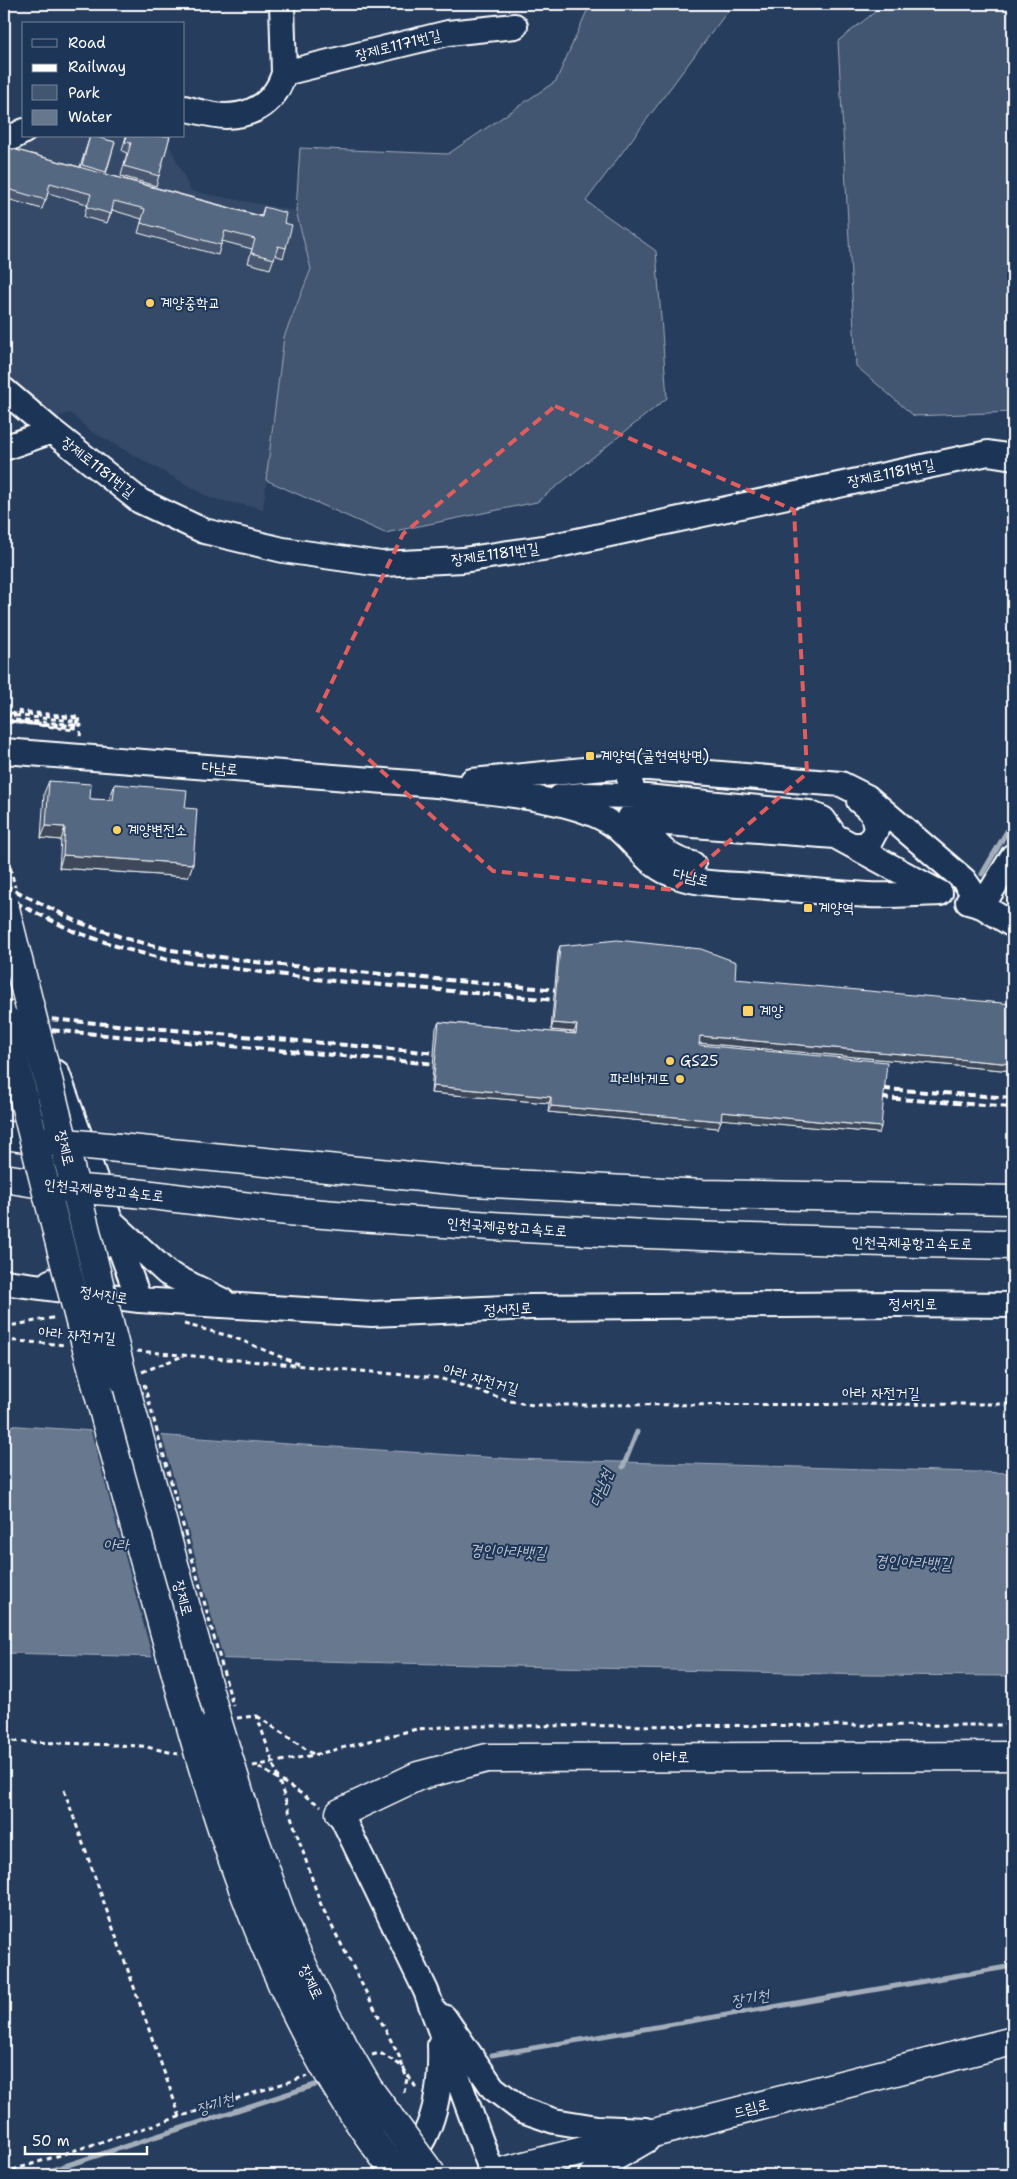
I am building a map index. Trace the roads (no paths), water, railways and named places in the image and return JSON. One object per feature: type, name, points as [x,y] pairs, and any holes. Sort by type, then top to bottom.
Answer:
[{"type":"main road","name":"장제로","points":[[10,896],[137,1374],[217,1720],[246,1814],[289,1936],[327,2016],[368,2088],[432,2175]]},
{"type":"main road","name":"장제로","points":[[4,1018],[52,1219],[114,1456],[224,1834],[255,1925],[294,2012],[323,2068],[371,2143],[397,2175]]},
{"type":"main road","points":[[4,1135],[45,1141],[474,1182],[703,1194],[1013,1200]]},
{"type":"main road","name":"인천국제공항고속도로","points":[[4,1178],[66,1188],[136,1193],[309,1213],[514,1228],[747,1239],[1013,1245]]},
{"type":"main road","name":"아라로","points":[[340,1814],[418,1776],[488,1758],[1013,1756]]},
{"type":"main road","name":"드림로","points":[[492,2175],[1013,2041]]},
{"type":"street","points":[[185,108],[226,116],[248,111],[267,103],[280,87],[284,73],[282,4]]},
{"type":"street","name":"장제로1171번길","points":[[284,73],[448,33],[515,26]]},
{"type":"street","points":[[4,142],[22,132]]},
{"type":"street","points":[[4,390],[52,431]]},
{"type":"street","name":"장제로1181번길","points":[[4,448],[52,431],[140,501],[204,532],[283,550],[381,564],[463,560],[549,547],[988,453],[1013,457]]},
{"type":"street","name":"다남로","points":[[9,751],[436,785],[536,800],[589,811],[613,824],[649,860],[668,873],[684,878],[717,883],[870,895],[940,893]]},
{"type":"street","name":"다남로","points":[[436,785],[626,766],[841,784],[867,797],[964,880],[982,906]]},
{"type":"street","name":"다남로","points":[[626,766],[642,819],[655,843],[677,861],[706,866],[902,880],[982,906],[1013,925]]},
{"type":"street","points":[[589,811],[642,819],[869,843],[876,830],[873,813],[841,784]]},
{"type":"street","points":[[536,800],[583,794],[636,796],[809,813],[823,818],[844,841],[902,880]]},
{"type":"street","points":[[870,895],[902,880],[912,860],[911,835]]},
{"type":"street","points":[[982,906],[1013,856]]},
{"type":"street","name":"장제로","points":[[4,933],[15,988],[113,1223],[138,1300]]},
{"type":"street","points":[[42,1285],[79,1270],[100,1248],[113,1223],[168,1273],[231,1306]]},
{"type":"street","name":"정서진로","points":[[4,1282],[42,1285],[138,1300],[372,1314],[530,1307],[1013,1305]]},
{"type":"street","points":[[340,1814],[426,1991],[492,2175]]},
{"type":"street","points":[[426,1991],[494,2088],[522,2110],[554,2120],[598,2128],[663,2130]]},
{"type":"street","points":[[397,2175],[426,2134],[433,2112],[441,2066],[440,2031]]},
{"type":"street","points":[[591,2175],[602,2166],[663,2130]]},
{"type":"water","name":"아라","points":[[4,1425],[514,1459],[1013,1473],[1013,1676],[868,1675],[4,1653]]},
{"type":"waterway","name":"다남천","points":[[982,874],[1013,821]]},
{"type":"waterway","name":"다남천","points":[[623,1467],[637,1432]]},
{"type":"waterway","name":"장기천","points":[[492,2055],[1013,1966]]},
{"type":"waterway","name":"장기천","points":[[37,2175],[315,2085]]},
{"type":"railway","points":[[4,885],[78,922],[124,938],[171,950],[270,964],[569,991]]},
{"type":"railway","points":[[4,897],[73,931],[122,948],[168,960],[324,980],[567,1001]]},
{"type":"railway","points":[[4,1015],[448,1054]]},
{"type":"railway","points":[[4,1026],[447,1065]]},
{"type":"railway","points":[[871,1088],[1013,1098]]},
{"type":"railway","points":[[869,1097],[1013,1107]]},
{"type":"place","name":"계양중학교","points":[[150,303]]},
{"type":"place","name":"계양역(귤현역방면)","points":[[590,756]]},
{"type":"place","name":"계양변전소","points":[[117,830]]},
{"type":"place","name":"계양역","points":[[808,908]]},
{"type":"place","name":"계양","points":[[748,1011]]},
{"type":"place","name":"GS25","points":[[670,1061]]},
{"type":"place","name":"파리바게뜨","points":[[680,1079]]},
{"type":"water label","name":"경인아라뱃길","points":[[508,1551]]},
{"type":"water label","name":"경인아라뱃길","points":[[913,1562]]}]
